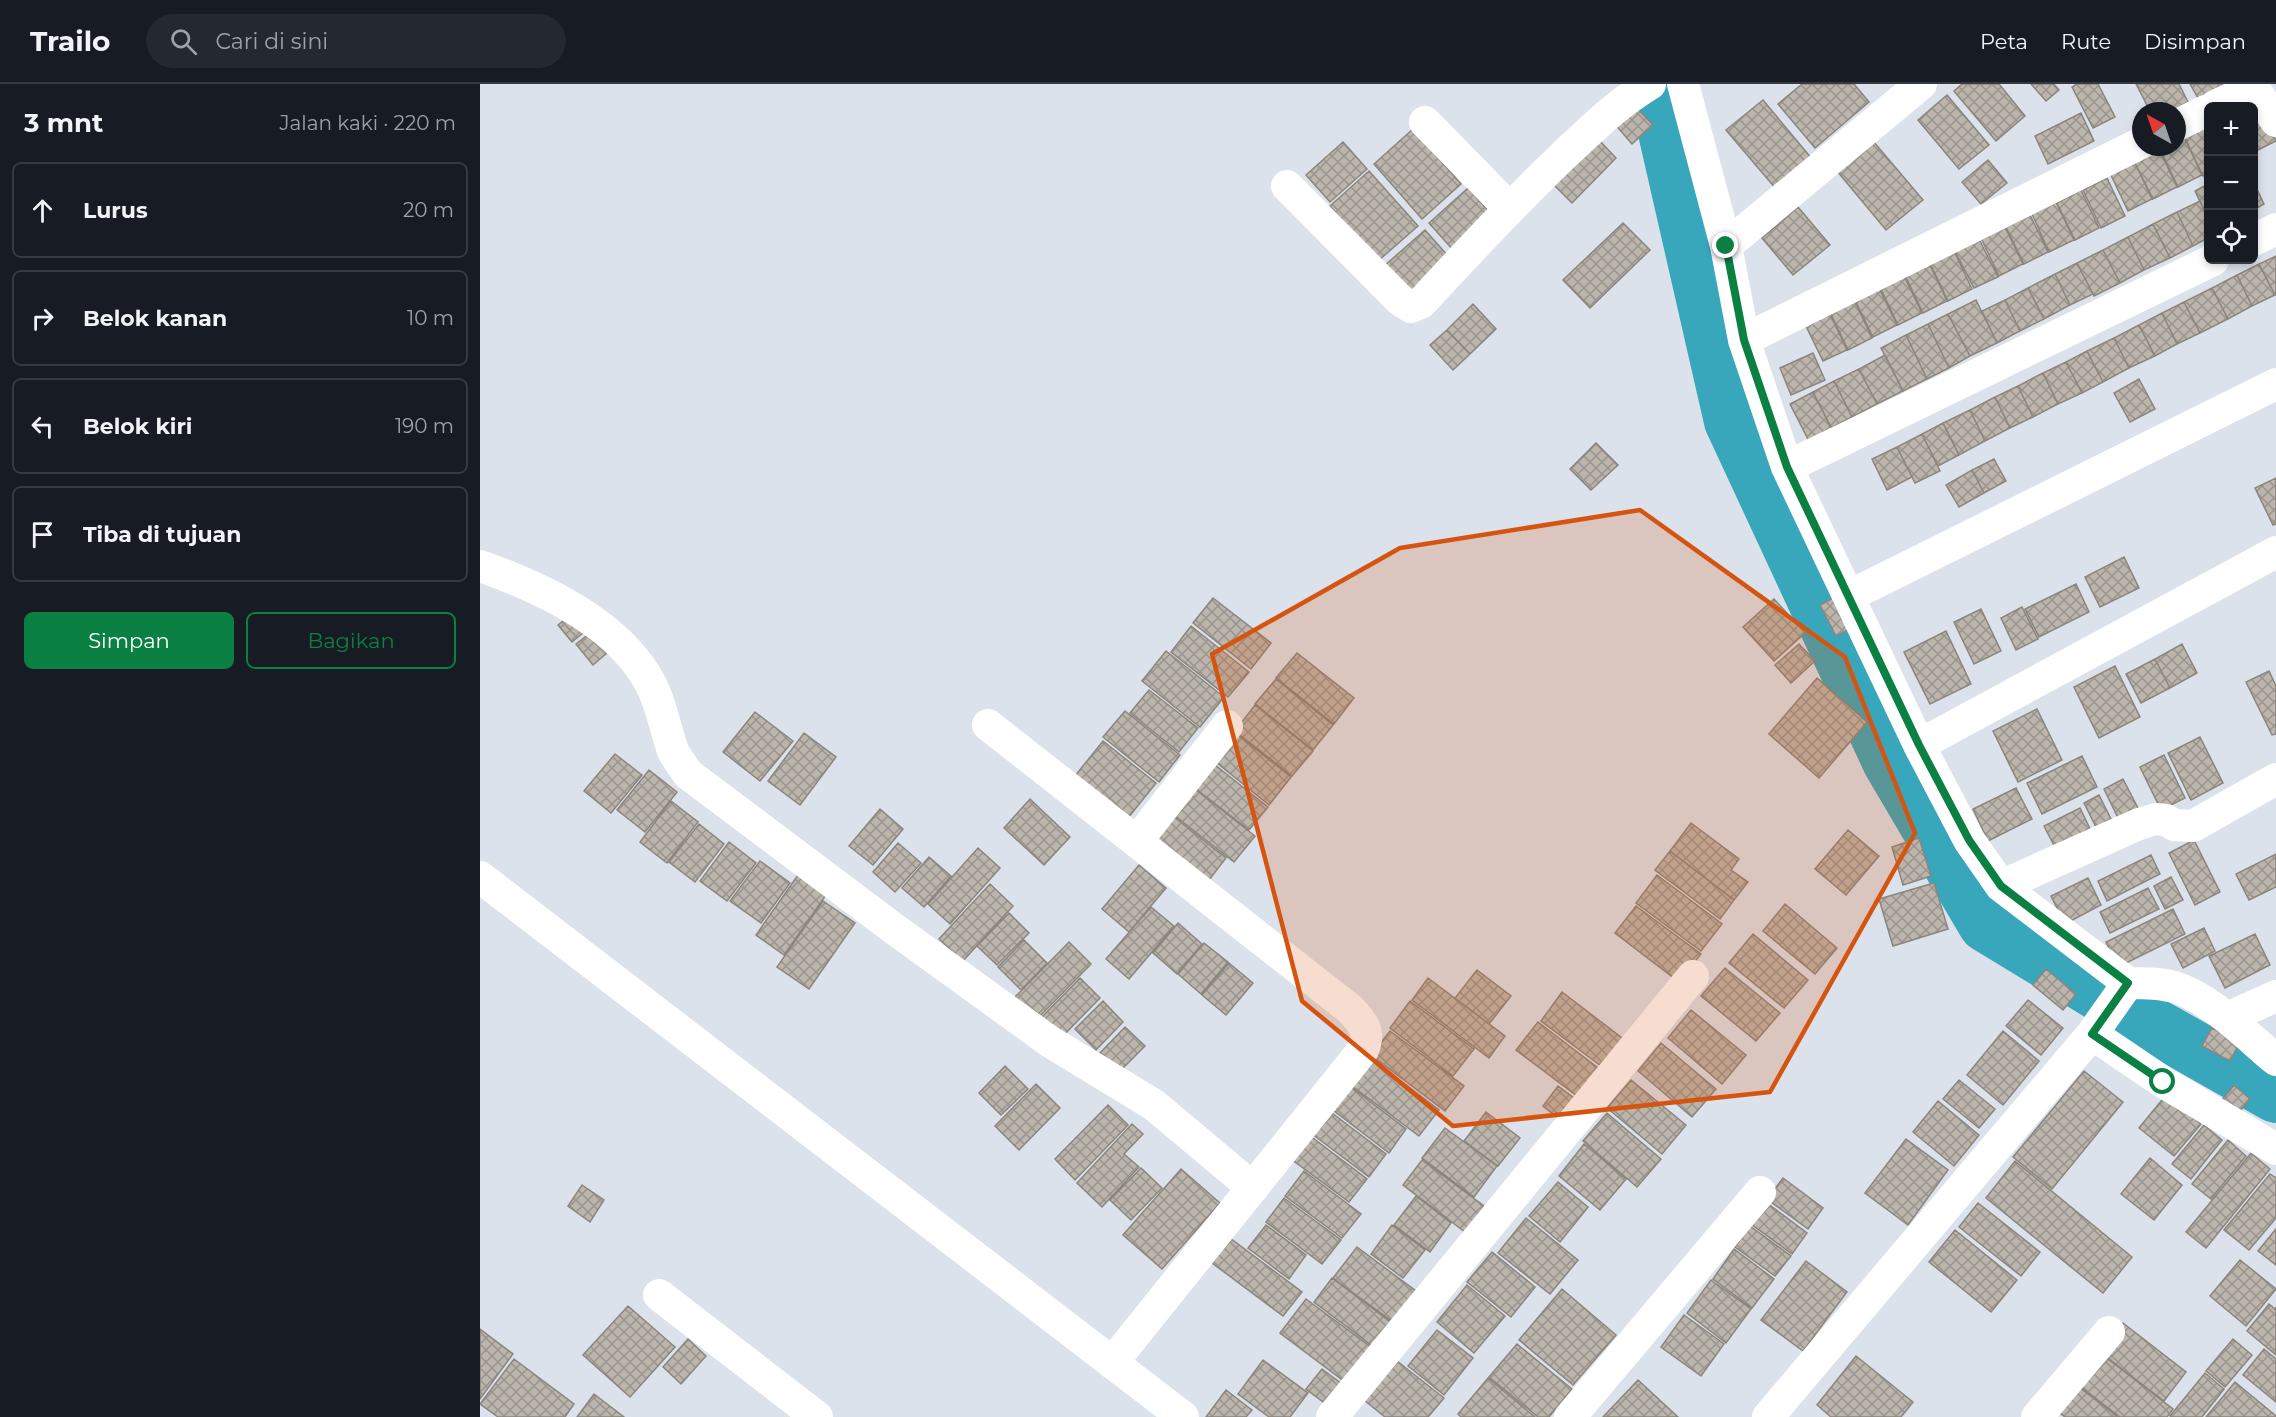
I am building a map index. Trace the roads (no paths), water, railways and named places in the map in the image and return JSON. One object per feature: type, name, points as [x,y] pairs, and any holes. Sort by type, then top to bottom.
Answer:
[{"type":"street","points":[[1683,84],[1726,246],[1744,340],[1787,467],[1919,745],[1969,840],[2001,886],[2125,987],[2159,984],[2189,993],[2227,1018],[2276,1060]]},
{"type":"street","points":[[1726,246],[1921,84]]},
{"type":"street","points":[[2222,102],[2252,86],[2276,121]]},
{"type":"street","points":[[1287,186],[1400,300],[1412,308],[1421,303],[1509,208],[1600,121],[1642,89]]},
{"type":"street","points":[[2186,121],[2204,112]]},
{"type":"street","points":[[1425,122],[1509,208]]},
{"type":"street","points":[[1744,340],[2132,147]]},
{"type":"street","points":[[2258,238],[2276,229]]},
{"type":"street","points":[[1787,467],[2205,264]]},
{"type":"street","points":[[1849,596],[2276,384]]},
{"type":"street","points":[[1919,745],[2276,552]]},
{"type":"street","points":[[480,566],[513,577],[581,613],[617,640],[650,681],[674,753],[688,774],[1040,1035],[1154,1105],[1253,1188]]},
{"type":"street","points":[[988,725],[1350,1009],[1366,1031],[1367,1041],[1363,1050],[1112,1363]]},
{"type":"street","points":[[1137,842],[1227,726]]},
{"type":"street","points":[[2001,886],[2139,824],[2156,819],[2166,820],[2174,825],[2193,826],[2276,779]]},
{"type":"street","points":[[480,877],[1183,1417]]},
{"type":"street","points":[[1332,1417],[1693,976]]},
{"type":"street","points":[[1768,1417],[2097,1028],[2125,987]]},
{"type":"street","points":[[2227,1018],[2276,996]]},
{"type":"street","points":[[2097,1028],[2163,1082],[2276,1149]]},
{"type":"street","points":[[1570,1417],[1760,1192]]},
{"type":"street","points":[[659,1294],[818,1417]]},
{"type":"street","points":[[2037,1417],[2109,1332]]},
{"type":"waterway","points":[[1655,84],[1732,421],[1890,761],[1986,924],[2142,1019],[2276,1095]]}]
